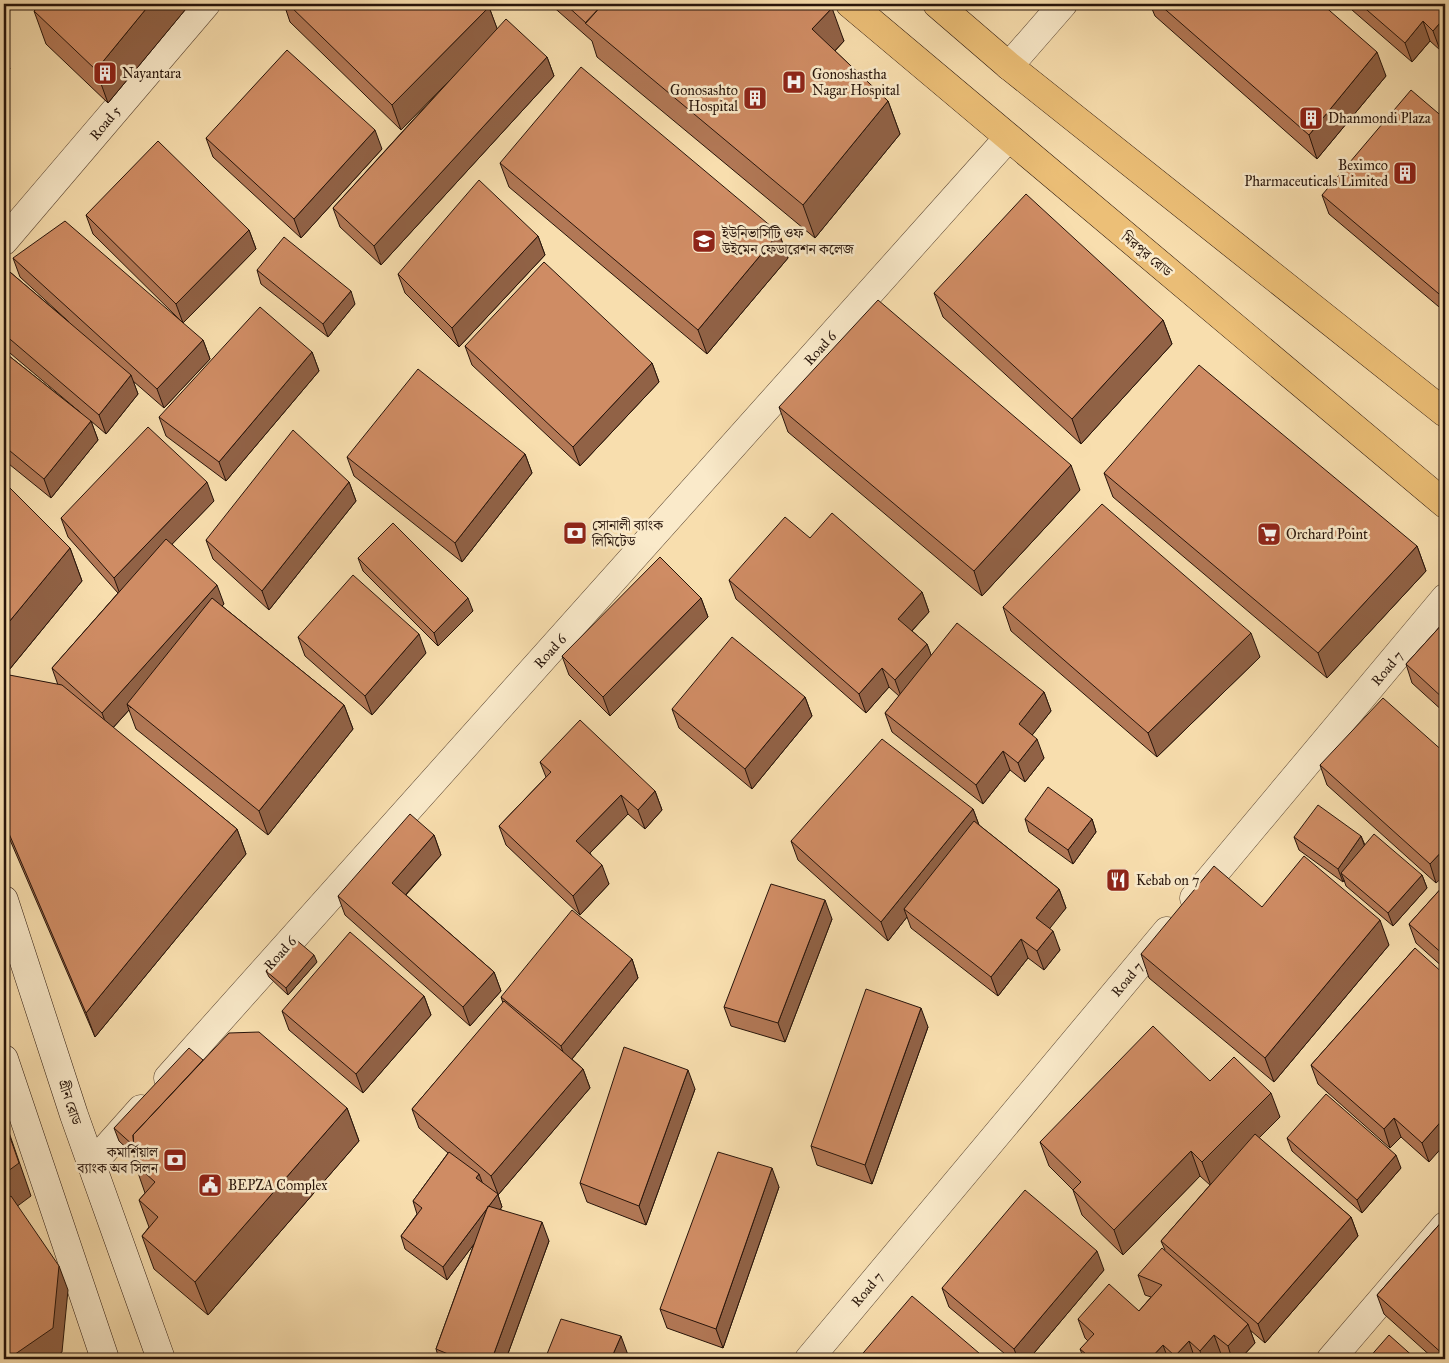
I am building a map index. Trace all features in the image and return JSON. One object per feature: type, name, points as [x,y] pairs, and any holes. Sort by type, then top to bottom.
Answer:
[{"type":"highway","name":"মিরপুর রোড","points":[[850,4],[1445,504]]},
{"type":"highway","points":[[937,4],[1009,66],[1445,413]]},
{"type":"street","name":"Road 5","points":[[4,242],[206,4]]},
{"type":"street","points":[[1009,66],[1063,4]]},
{"type":"street","name":"Road 6","points":[[92,1164],[1008,138]]},
{"type":"street","name":"Road 7","points":[[809,1359],[1445,598]]},
{"type":"street","name":"গ্রীন রোড","points":[[4,900],[74,1115],[161,1359]]},
{"type":"street","points":[[4,1059],[105,1359]]},
{"type":"street","points":[[1331,1359],[1445,1226]]},
{"type":"building","points":[[42,4],[150,4],[96,70],[34,11]]},
{"type":"building","points":[[288,4],[486,4],[489,7],[392,105]]},
{"type":"building","points":[[565,4],[603,4],[586,23]]},
{"type":"building","name":"Gonosashto Hospital","points":[[603,4],[825,4],[832,8],[812,29],[888,101],[803,205],[585,23]]},
{"type":"building","name":"Dhanmondi Plaza","points":[[1159,4],[1322,4],[1377,52],[1309,135]]},
{"type":"building","points":[[1360,4],[1445,4],[1445,17],[1433,31],[1423,21],[1405,43]]},
{"type":"building","points":[[506,19],[547,57],[374,246],[333,208]]},
{"type":"building","points":[[287,50],[375,130],[294,219],[206,138]]},
{"type":"building","points":[[581,67],[779,233],[698,330],[500,163]]},
{"type":"building","name":"Beximco Pharmaceuticals Limited","points":[[1411,90],[1445,119],[1445,299],[1322,195]]},
{"type":"building","points":[[158,141],[249,230],[176,304],[86,215]]},
{"type":"building","points":[[479,180],[538,236],[452,328],[398,274]]},
{"type":"building","points":[[1026,194],[1163,320],[1072,419],[934,293]]},
{"type":"building","points":[[65,221],[203,340],[157,389],[13,258]]},
{"type":"building","points":[[284,237],[351,291],[323,324],[257,270]]},
{"type":"building","points":[[544,262],[652,363],[573,447],[465,346]]},
{"type":"building","points":[[4,267],[131,375],[99,415],[4,334]]},
{"type":"building","points":[[878,300],[1071,465],[974,571],[779,407]]},
{"type":"building","points":[[260,307],[312,352],[219,462],[159,417]]},
{"type":"building","points":[[4,352],[91,421],[44,479],[4,446]]},
{"type":"building","name":"Orchard Point","points":[[1199,365],[1417,546],[1318,653],[1104,473]]},
{"type":"building","points":[[418,369],[525,454],[455,543],[347,457]]},
{"type":"building","points":[[148,427],[207,482],[114,578],[61,518]]},
{"type":"building","points":[[293,430],[349,482],[262,591],[206,540]]},
{"type":"building","points":[[4,482],[70,548],[4,628]]},
{"type":"building","points":[[1102,504],[1251,633],[1148,733],[1003,607]]},
{"type":"building","points":[[832,513],[922,592],[898,619],[927,644],[895,680],[882,668],[859,694],[729,580],[785,517],[810,538]]},
{"type":"building","points":[[393,523],[468,598],[434,633],[358,558]]},
{"type":"building","points":[[166,539],[217,585],[102,713],[52,668]]},
{"type":"building","points":[[660,557],[701,598],[603,697],[562,656]]},
{"type":"building","points":[[353,575],[419,634],[365,696],[298,637]]},
{"type":"building","points":[[212,598],[344,705],[259,811],[127,704]]},
{"type":"building","points":[[1445,621],[1445,700],[1406,664]]},
{"type":"building","points":[[957,623],[1044,692],[1019,724],[1037,739],[1018,763],[1003,751],[976,785],[885,713]]},
{"type":"building","points":[[732,637],[805,697],[745,769],[672,709]]},
{"type":"building","points":[[4,674],[62,685],[237,829],[86,1013],[4,822]]},
{"type":"building","points":[[1383,698],[1445,753],[1445,848],[1430,864],[1320,765]]},
{"type":"building","points":[[580,720],[655,791],[638,810],[621,795],[576,841],[602,865],[573,896],[499,826],[551,772],[540,762]]},
{"type":"building","points":[[882,739],[973,809],[881,922],[791,841]]},
{"type":"building","points":[[1048,787],[1092,819],[1068,850],[1025,819]]},
{"type":"building","points":[[1318,805],[1361,836],[1338,869],[1294,837]]},
{"type":"building","points":[[410,814],[434,835],[392,883],[494,972],[463,1007],[338,896]]},
{"type":"building","points":[[974,821],[1059,889],[1036,918],[1053,931],[1037,951],[1021,939],[991,977],[904,909]]},
{"type":"building","points":[[1374,834],[1422,875],[1388,913],[1341,873]]},
{"type":"building","points":[[1304,856],[1380,920],[1265,1058],[1141,954],[1214,866],[1262,907]]},
{"type":"building","points":[[771,884],[825,900],[778,1023],[724,1007]]},
{"type":"building","points":[[1445,884],[1445,956],[1409,924]]},
{"type":"building","points":[[572,910],[632,959],[561,1046],[501,997]]},
{"type":"building","points":[[350,932],[424,996],[356,1074],[282,1011]]},
{"type":"building","points":[[294,938],[314,955],[286,988],[266,971]]},
{"type":"building","points":[[1415,948],[1445,975],[1445,1117],[1422,1143],[1394,1118],[1384,1129],[1311,1065]]},
{"type":"building","points":[[866,989],[921,1008],[865,1165],[811,1146]]},
{"type":"building","points":[[504,1001],[583,1069],[491,1176],[412,1109]]},
{"type":"building","points":[[1153,1026],[1210,1081],[1234,1057],[1271,1093],[1202,1162],[1191,1151],[1114,1230],[1073,1190],[1081,1182],[1040,1142]]},
{"type":"building","name":"BEPZA Complex","points":[[259,1032],[347,1108],[195,1282],[142,1236],[158,1217],[139,1200],[155,1182],[135,1164],[133,1135],[229,1033]]},
{"type":"building","points":[[624,1047],[688,1070],[639,1206],[580,1183]]},
{"type":"building","points":[[189,1048],[203,1060],[133,1135],[134,1146],[114,1128]]},
{"type":"building","points":[[1326,1094],[1396,1155],[1357,1200],[1287,1138]]},
{"type":"building","points":[[4,1120],[19,1163],[4,1174]]},
{"type":"building","points":[[1255,1134],[1351,1217],[1258,1324],[1161,1241]]},
{"type":"building","points":[[449,1152],[479,1174],[476,1178],[498,1194],[443,1267],[401,1236],[422,1208],[413,1201]]},
{"type":"building","points":[[718,1152],[772,1168],[716,1329],[660,1309]]},
{"type":"building","points":[[1025,1190],[1097,1251],[1014,1349],[942,1288]]},
{"type":"building","points":[[11,1196],[59,1266],[53,1328],[8,1359],[4,1359],[4,1201]]},
{"type":"building","points":[[488,1206],[542,1222],[492,1359],[460,1359],[436,1349]]},
{"type":"building","points":[[1445,1218],[1445,1356],[1377,1295]]},
{"type":"building","points":[[1162,1248],[1248,1324],[1228,1346],[1214,1335],[1200,1351],[1189,1341],[1175,1356],[1163,1345],[1150,1359],[1092,1359],[1080,1349],[1094,1334],[1078,1319],[1109,1284],[1139,1311],[1162,1285],[1138,1275]]},
{"type":"building","points":[[912,1296],[986,1359],[858,1359]]},
{"type":"building","points":[[561,1319],[621,1336],[611,1359],[545,1359]]},
{"type":"building","points":[[1389,1335],[1416,1359],[1368,1359]]},
{"type":"place","name":"Nayantara","points":[[105,73]]},
{"type":"place","name":"Gonoshastha Nagar Hospital","points":[[794,82]]},
{"type":"place","name":"Gonosashto Hospital","points":[[755,98]]},
{"type":"place","name":"Dhanmondi Plaza","points":[[1311,118]]},
{"type":"place","name":"Beximco Pharmaceuticals Limited","points":[[1405,173]]},
{"type":"place","name":"ইউনিভার্সিটি ওফ উইমেন ফেডারেশন কলেজ","points":[[704,241]]},
{"type":"place","name":"সোনালী ব্যাংক লিমিটেড","points":[[575,533]]},
{"type":"place","name":"Orchard Point","points":[[1269,534]]},
{"type":"place","name":"Kebab on 7","points":[[1118,880]]},
{"type":"place","name":"কমার্শিয়াল ব্যাংক অব সিলন","points":[[175,1160]]},
{"type":"place","name":"BEPZA Complex","points":[[210,1185]]}]
